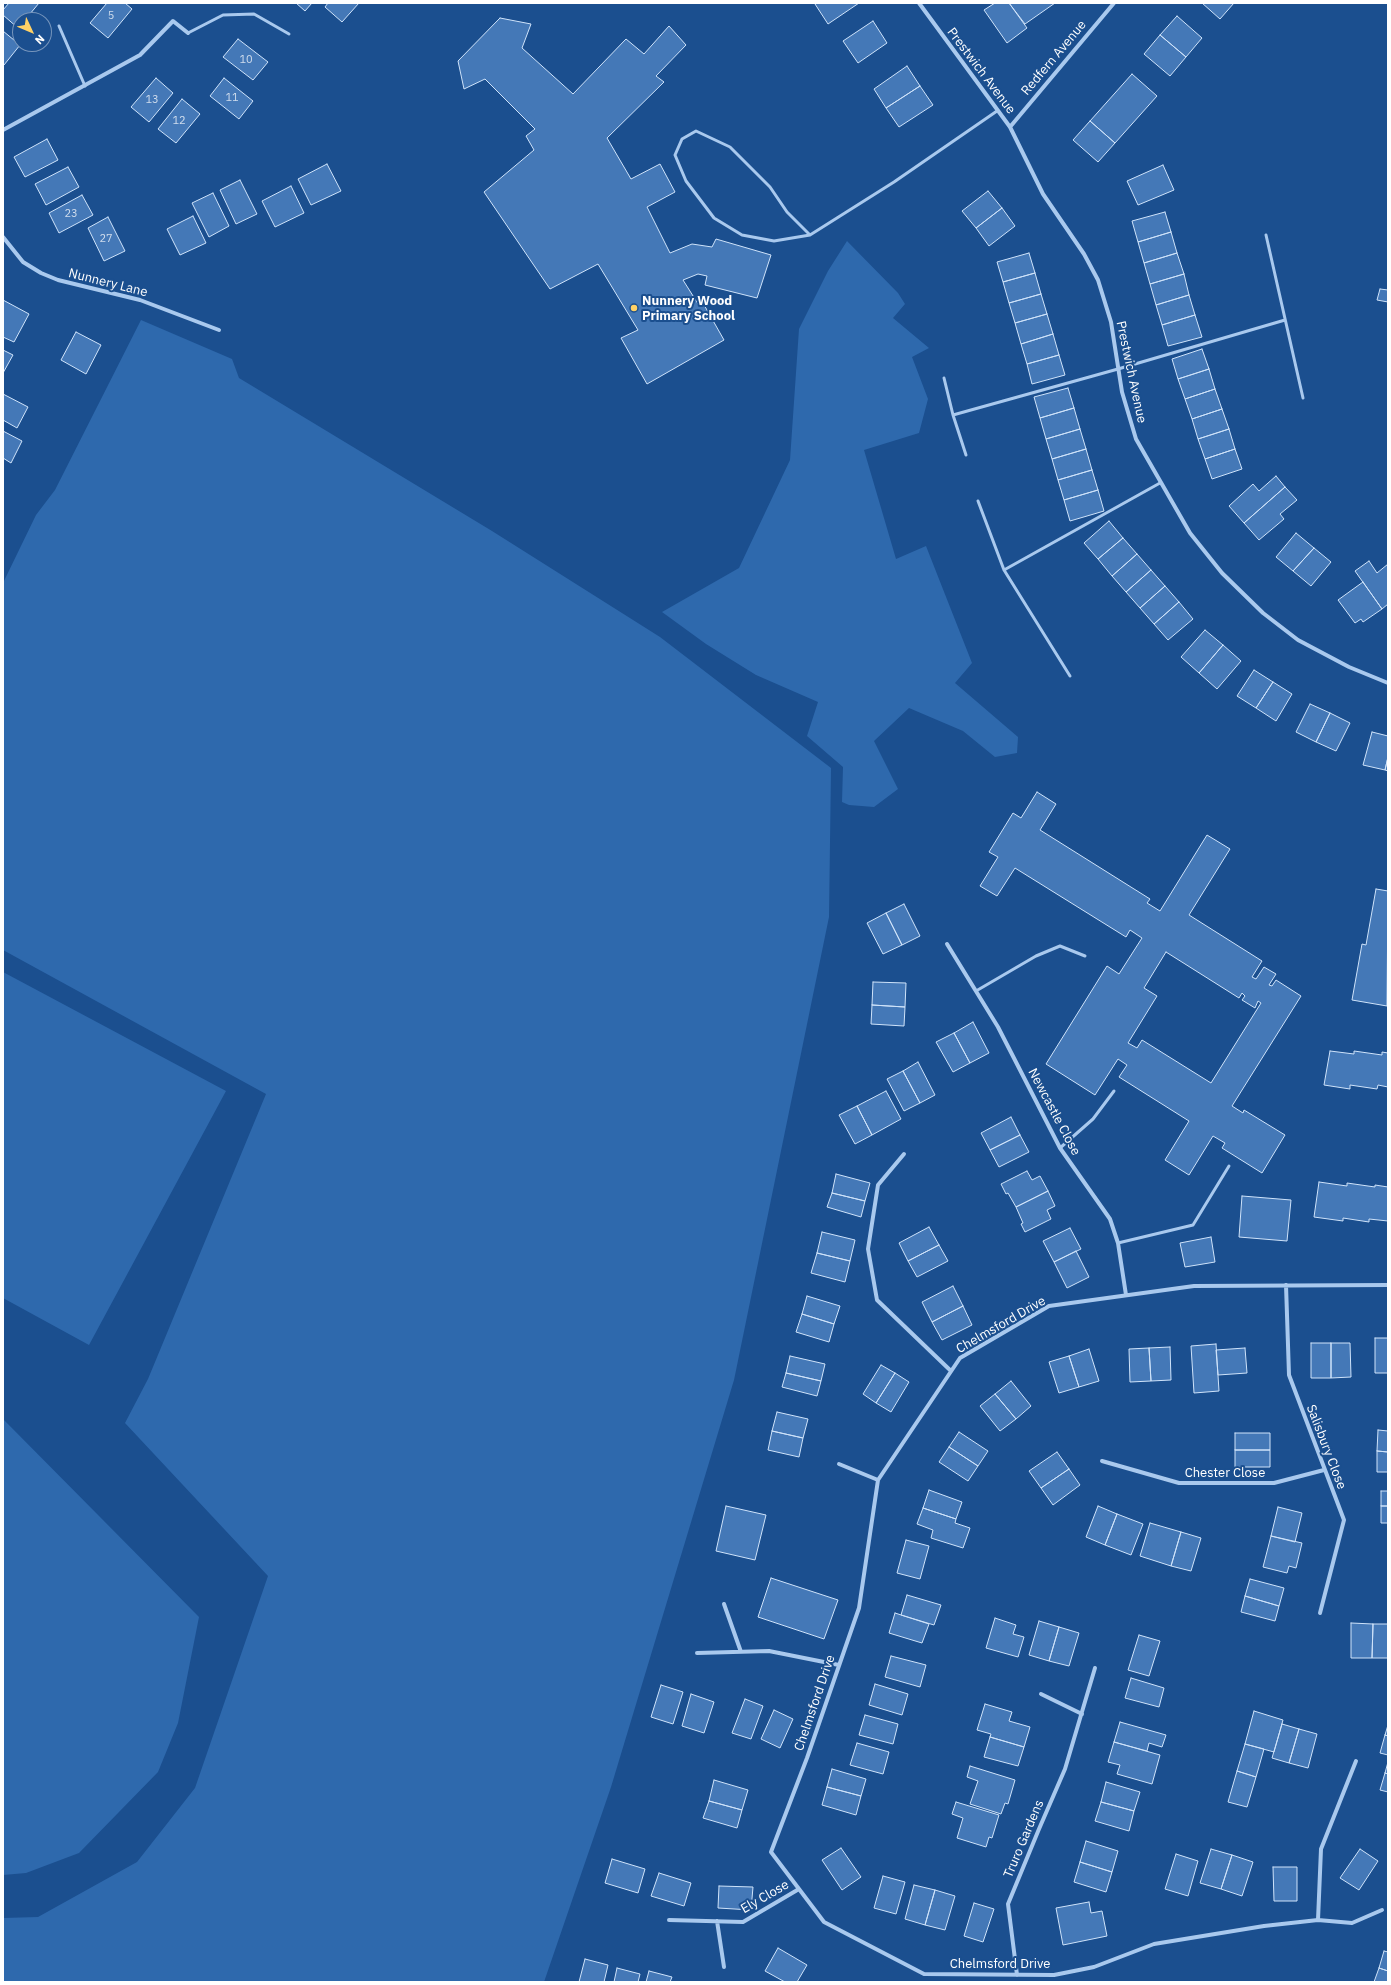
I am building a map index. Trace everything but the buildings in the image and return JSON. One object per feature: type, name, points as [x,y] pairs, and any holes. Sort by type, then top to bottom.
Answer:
[{"type":"street","name":"Prestwich Avenue","points":[[919,3],[1010,126],[1043,194],[1084,254],[1098,280],[1111,322],[1118,369],[1136,440],[1190,532],[1222,573],[1263,613],[1298,640],[1349,666],[1388,682]]},
{"type":"street","name":"Redfern Avenue","points":[[1010,126],[1114,3]]},
{"type":"street","points":[[3,130],[140,55],[172,21],[188,33]]},
{"type":"street","name":"Nunnery Lane","points":[[3,238],[4,243],[23,262],[52,278],[140,300],[219,330]]},
{"type":"street","name":"Newcastle Close","points":[[947,944],[998,1027],[1060,1148],[1110,1219],[1118,1243],[1126,1295]]},
{"type":"street","points":[[904,1154],[878,1185],[868,1249],[877,1300],[951,1371]]},
{"type":"street","name":"Salisbury Close","points":[[1286,1285],[1289,1375],[1344,1520],[1320,1614]]},
{"type":"street","name":"Chelmsford Drive","points":[[1382,1910],[1352,1923],[1318,1920],[1264,1926],[1154,1944],[1094,1967],[1054,1975],[924,1974],[824,1922],[770,1852],[807,1758],[859,1608],[878,1480],[960,1358],[1049,1306],[1194,1286],[1388,1285]]},
{"type":"street","name":"Chester Close","points":[[1102,1461],[1179,1483],[1274,1483],[1324,1470]]},
{"type":"street","points":[[839,1464],[878,1480]]},
{"type":"street","points":[[724,1604],[741,1652]]},
{"type":"street","points":[[697,1654],[770,1651],[839,1665]]},
{"type":"street","name":"Truro Gardens","points":[[1017,1975],[1008,1904],[1038,1828],[1065,1770],[1096,1668]]},
{"type":"street","points":[[1042,1694],[1082,1714]]},
{"type":"street","points":[[1318,1920],[1322,1849],[1356,1761]]},
{"type":"street","name":"Ely Close","points":[[669,1920],[743,1922],[799,1889]]},
{"type":"street","points":[[718,1921],[724,1967]]},
{"type":"lane","points":[[188,33],[223,15],[254,14],[289,34]]},
{"type":"lane","points":[[59,26],[85,86]]},
{"type":"lane","points":[[810,235],[787,212],[770,187],[730,147],[696,131],[682,139],[675,155],[686,180],[714,218],[742,235],[774,241],[810,235],[894,182],[997,110]]},
{"type":"lane","points":[[1266,235],[1303,398]]},
{"type":"lane","points":[[953,415],[1285,320]]},
{"type":"lane","points":[[944,378],[953,415],[966,455]]},
{"type":"lane","points":[[1004,570],[1160,483]]},
{"type":"lane","points":[[978,500],[1004,570],[1070,676]]},
{"type":"lane","points":[[976,991],[1036,956],[1060,946],[1085,956]]},
{"type":"lane","points":[[1060,1148],[1093,1119],[1114,1091]]},
{"type":"lane","points":[[1118,1243],[1193,1225],[1229,1166]]},
{"type":"shaded area","points":[[847,241],[898,293],[905,304],[893,318],[929,348],[912,357],[928,399],[919,433],[864,450],[896,559],[926,546],[972,663],[955,683],[1018,737],[1017,753],[995,757],[963,731],[909,708],[874,741],[898,789],[874,807],[849,805],[842,802],[843,767],[807,736],[818,702],[756,675],[706,644],[662,612],[739,568],[790,460],[799,329],[828,271]]},
{"type":"shaded area","points":[[141,320],[232,359],[239,378],[492,531],[660,637],[831,768],[829,917],[734,1380],[611,1787],[544,1982],[3,1982],[3,1918],[38,1917],[137,1862],[195,1788],[268,1576],[125,1423],[148,1379],[266,1094],[3,950],[3,583],[36,515],[55,490]]},
{"type":"shaded area","points":[[3,972],[226,1091],[89,1345],[3,1298]]},
{"type":"shaded area","points":[[3,1419],[199,1617],[178,1723],[158,1772],[79,1853],[26,1873],[3,1875]]},
{"type":"place","name":"Nunnery Wood Primary School","points":[[634,308]]}]
